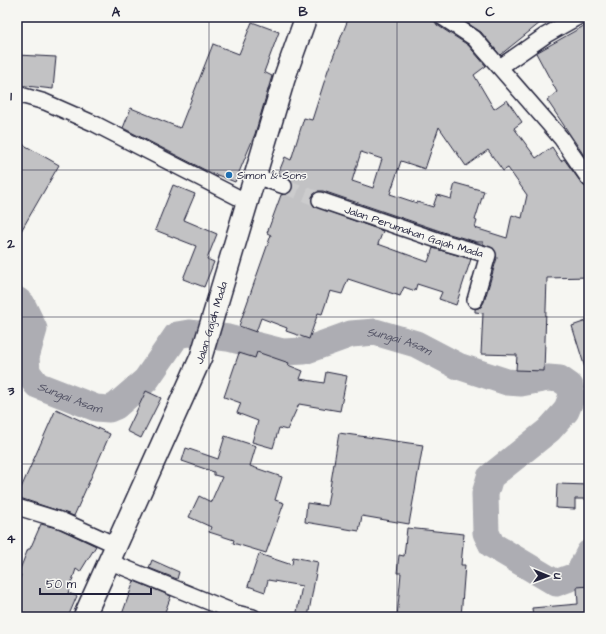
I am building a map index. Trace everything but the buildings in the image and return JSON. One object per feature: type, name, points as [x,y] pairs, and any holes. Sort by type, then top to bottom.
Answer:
[{"type":"main road","name":"Jalan Gajah Mada","points":[[84,617],[201,357],[284,80],[306,17]]},
{"type":"street","points":[[442,17],[474,38],[561,138],[589,180]]},
{"type":"street","points":[[500,67],[546,35],[578,17]]},
{"type":"street","points":[[17,94],[45,102],[95,124],[247,202]]},
{"type":"street","points":[[255,176],[284,186]]},
{"type":"street","name":"Jalan Perumahan Gajah Mada","points":[[320,200],[443,242],[488,255],[475,300]]},
{"type":"street","points":[[17,507],[63,521],[112,553],[236,613],[253,617]]},
{"type":"waterway","name":"Sungai Asam","points":[[17,300],[22,304],[34,329],[26,357],[27,372],[37,385],[96,408],[109,409],[116,406],[146,380],[177,335],[189,333],[228,338],[283,352],[304,351],[351,334],[375,332],[416,344],[458,366],[507,382],[521,383],[548,378],[560,379],[570,386],[572,396],[566,411],[549,430],[490,477],[485,494],[486,533],[492,545],[556,583],[578,575],[589,553]]},
{"type":"tunnel","points":[[284,186],[320,200]]},
{"type":"place","name":"Simon & Sons","points":[[229,175]]}]
